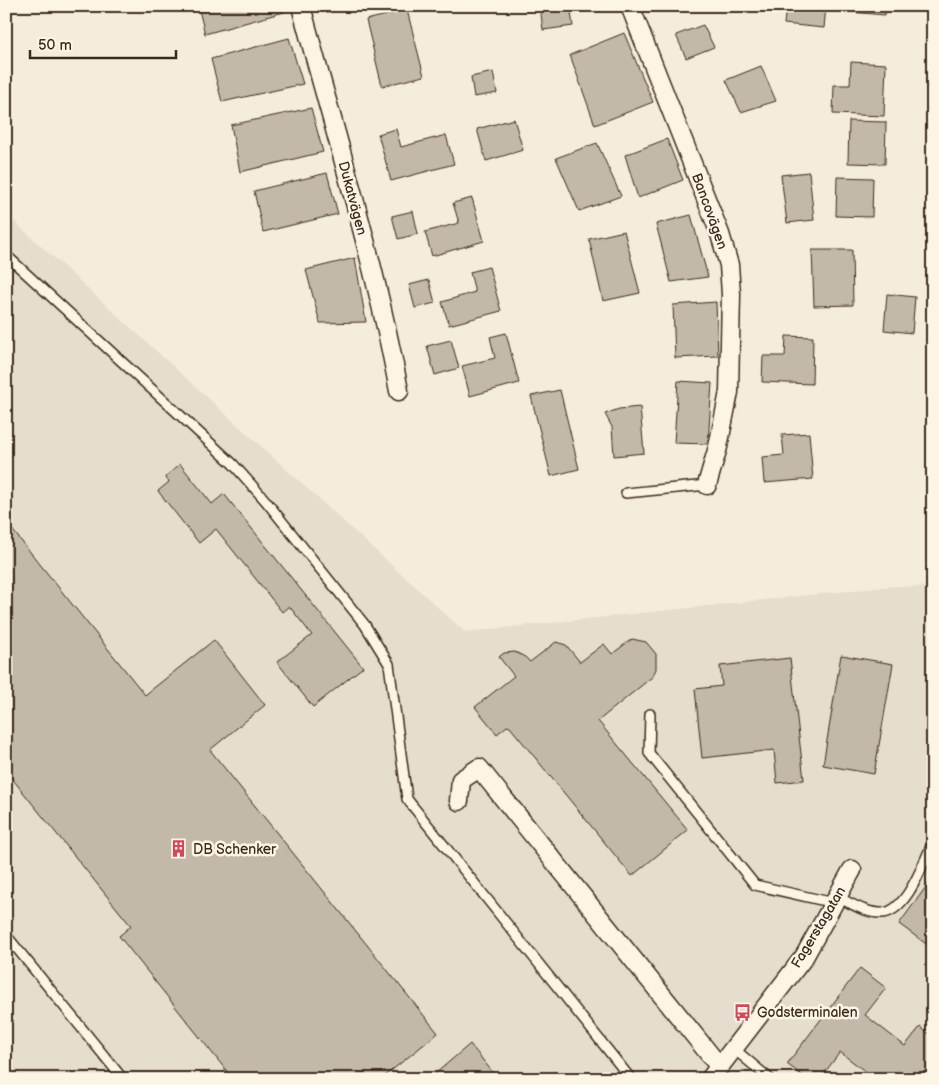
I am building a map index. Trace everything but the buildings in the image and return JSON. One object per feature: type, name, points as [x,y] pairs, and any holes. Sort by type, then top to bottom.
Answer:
[{"type":"street","name":"Dukatvägen","points":[[301,6],[356,202],[390,340],[399,391]]},
{"type":"street","name":"Bancovägen","points":[[630,6],[720,234],[729,265],[731,294],[729,392],[718,447],[707,485]]},
{"type":"street","points":[[459,801],[461,780],[479,768],[715,1072]]},
{"type":"street","name":"Fagerstagatan","points":[[715,1072],[804,956],[852,870]]},
{"type":"lane","points":[[6,255],[233,464],[266,500],[365,625],[389,664],[407,799],[631,1079]]},
{"type":"lane","points":[[626,493],[707,485]]},
{"type":"lane","points":[[650,714],[649,753],[755,885],[836,900],[882,914],[896,909],[913,886],[931,853],[933,842]]},
{"type":"lane","points":[[6,935],[123,1079]]},
{"type":"lane","points":[[733,1048],[770,1079]]},
{"type":"shaded area","points":[[6,214],[465,632],[893,586],[933,587],[933,1079],[6,1079]]},
{"type":"place","name":"DB Schenker","points":[[179,849]]},
{"type":"place","name":"Godsterminalen","points":[[743,1012]]}]
